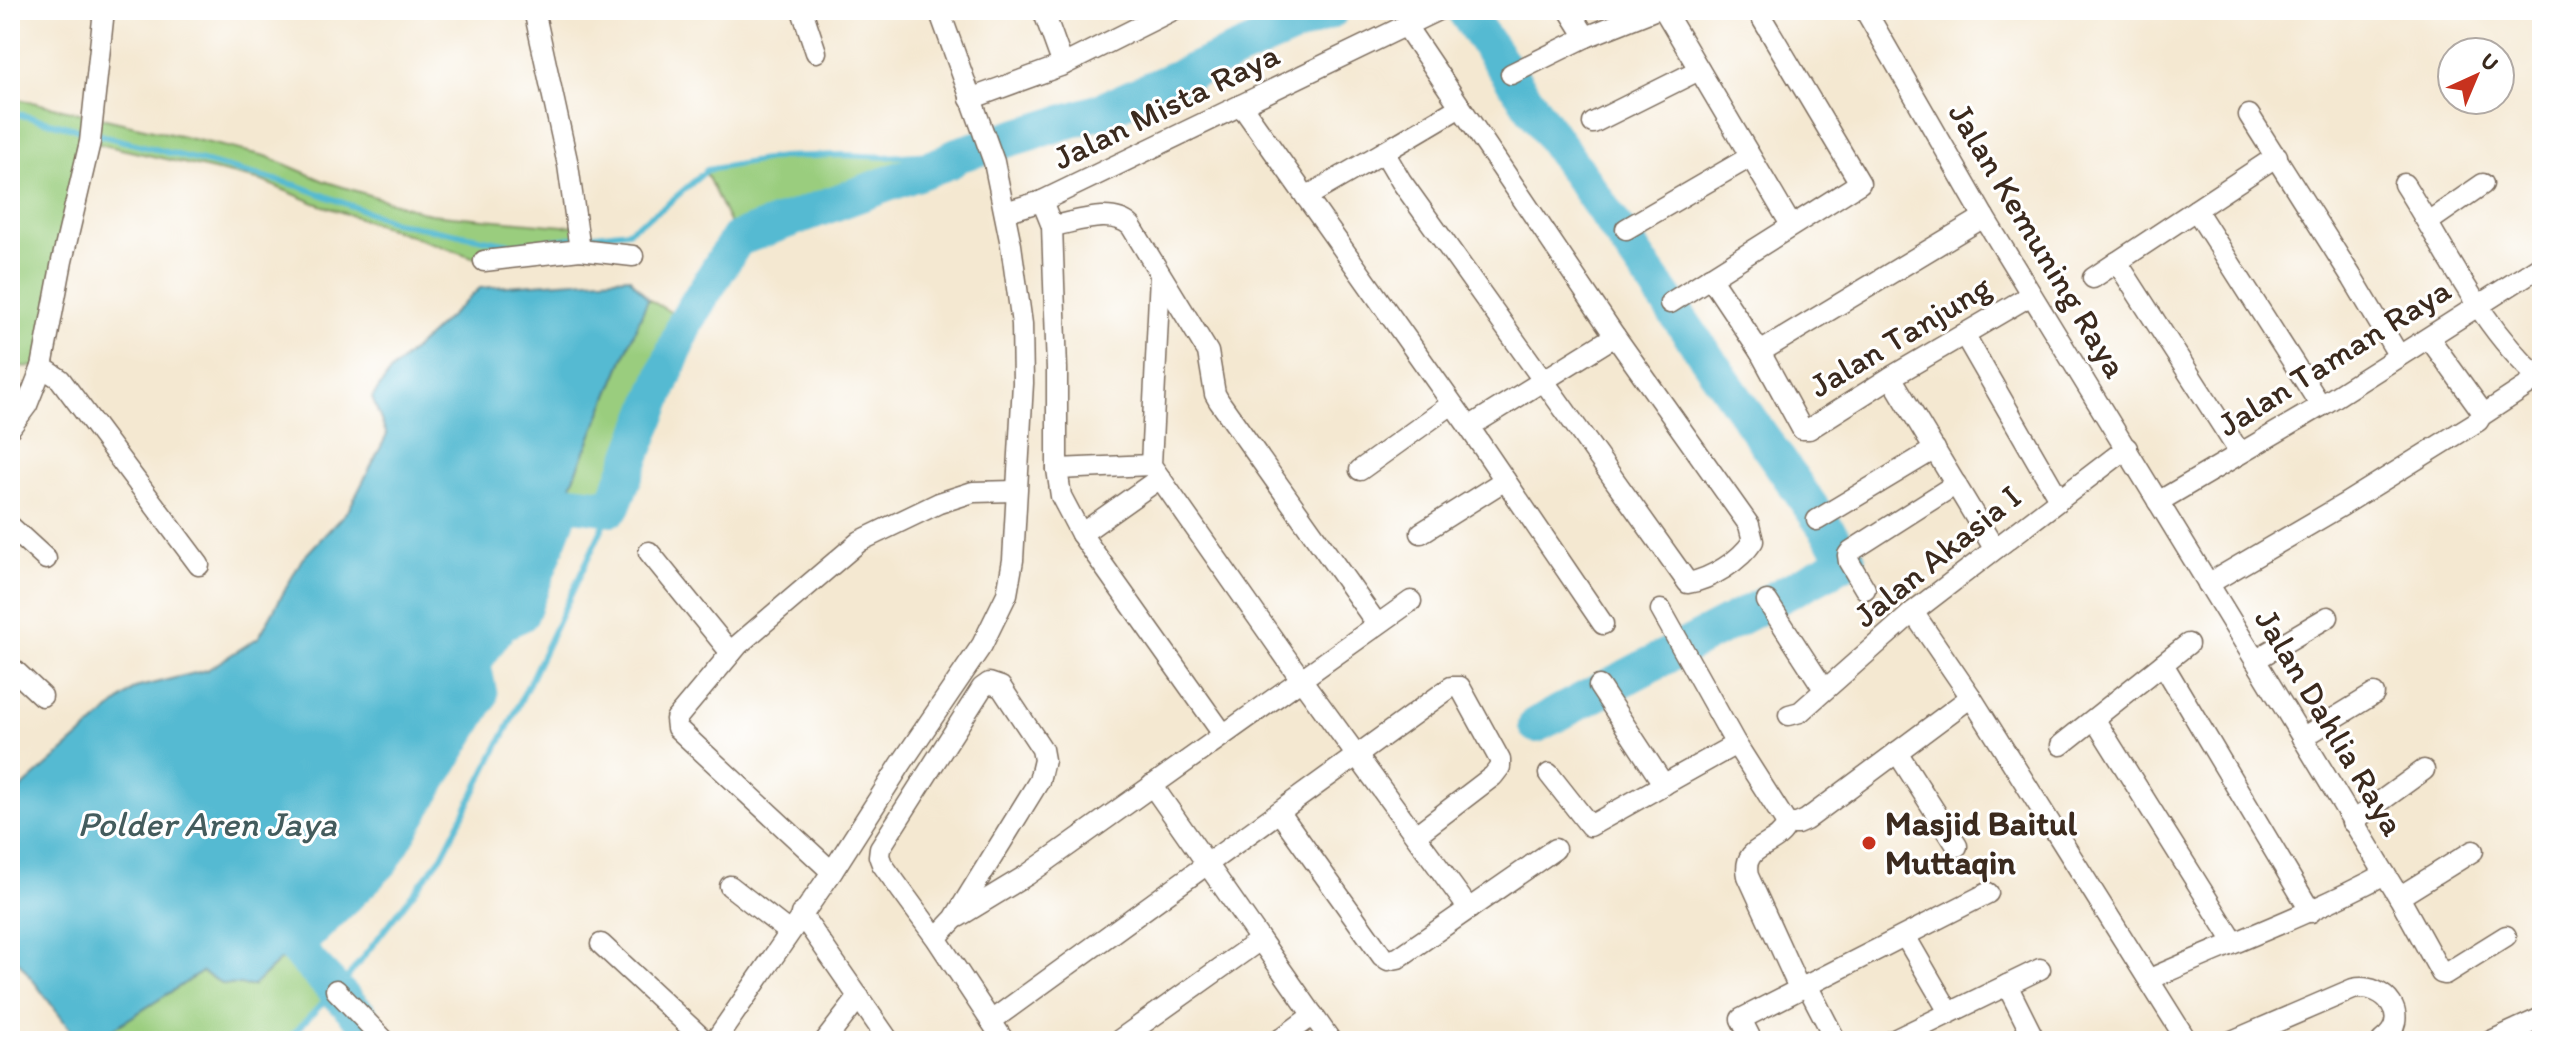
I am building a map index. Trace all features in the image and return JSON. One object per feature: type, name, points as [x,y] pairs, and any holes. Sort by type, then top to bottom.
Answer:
[{"type":"street","points":[[10,428],[27,405],[42,367],[59,274],[90,142],[104,10]]},
{"type":"street","points":[[534,10],[571,180],[580,246]]},
{"type":"street","points":[[802,10],[816,52]]},
{"type":"street","points":[[715,1041],[832,872],[982,645],[1007,594],[1013,560],[1023,383],[1022,324],[994,162],[939,10]]},
{"type":"street","points":[[1043,10],[1063,65]]},
{"type":"street","points":[[970,99],[1063,65],[1173,10]]},
{"type":"street","name":"Jalan Mista Raya","points":[[1005,212],[1042,201],[1438,10]]},
{"type":"street","points":[[1569,10],[1586,37]]},
{"type":"street","points":[[1511,74],[1586,37],[1654,10]]},
{"type":"street","points":[[1664,10],[1791,225]]},
{"type":"street","points":[[1670,303],[1860,183],[1757,10]]},
{"type":"street","name":"Jalan Kemuning Raya","points":[[1865,10],[1984,217],[2158,502]]},
{"type":"street","points":[[1384,152],[1401,181],[1542,381],[1688,583],[1698,582],[1715,573],[1746,552],[1753,541],[1749,525],[1615,336],[1406,26]]},
{"type":"street","points":[[1593,123],[1699,70]]},
{"type":"street","points":[[1241,105],[1469,427],[1603,624]]},
{"type":"street","points":[[1306,197],[1460,107]]},
{"type":"street","points":[[2249,115],[2399,356]]},
{"type":"street","points":[[2093,278],[2277,156]]},
{"type":"street","points":[[1626,229],[1750,157]]},
{"type":"street","points":[[2208,584],[2478,421],[2540,377],[2527,367],[2478,305],[2404,184]]},
{"type":"street","points":[[2428,222],[2483,184]]},
{"type":"street","points":[[1042,201],[1052,226],[1057,469],[1061,496],[1081,534],[1223,734]]},
{"type":"street","points":[[2196,210],[2321,406]]},
{"type":"street","points":[[1052,226],[1112,217],[1123,219],[1131,226],[1208,352],[1219,401],[1377,624]]},
{"type":"street","points":[[1710,277],[1760,352],[1984,217]]},
{"type":"street","points":[[484,261],[580,246],[633,256]]},
{"type":"street","points":[[2117,262],[2240,453]]},
{"type":"street","name":"Jalan Taman Raya","points":[[2158,502],[2321,406],[2542,265]]},
{"type":"street","points":[[1160,275],[1155,472],[1469,909]]},
{"type":"street","name":"Jalan Tanjung","points":[[1760,352],[1802,429],[1809,429],[2031,295]]},
{"type":"street","points":[[1964,334],[2059,499]]},
{"type":"street","points":[[1469,427],[1615,336]]},
{"type":"street","points":[[2429,338],[2481,410],[2481,416]]},
{"type":"street","points":[[42,367],[60,379],[199,565]]},
{"type":"street","points":[[1891,377],[1994,548]]},
{"type":"street","points":[[1360,470],[1452,404]]},
{"type":"street","name":"Jalan Akasia I","points":[[1789,715],[1800,712],[1913,612],[2127,448]]},
{"type":"street","points":[[1817,520],[1935,449]]},
{"type":"street","points":[[1057,469],[1155,472]]},
{"type":"street","points":[[1081,534],[1155,472]]},
{"type":"street","points":[[1421,533],[1505,480]]},
{"type":"street","points":[[1865,589],[1849,562],[1851,551],[1956,484]]},
{"type":"street","points":[[832,872],[677,728],[676,719],[731,653],[860,541],[939,503],[973,492],[1015,491]]},
{"type":"street","name":"Jalan Dahlia Raya","points":[[2158,502],[2399,897],[2441,973],[2445,974],[2506,936]]},
{"type":"street","points":[[10,526],[46,559]]},
{"type":"street","points":[[649,552],[731,653]]},
{"type":"street","points":[[954,919],[1027,875],[1411,601]]},
{"type":"street","points":[[1767,601],[1824,689]]},
{"type":"street","points":[[1661,610],[1736,744],[1787,824],[1784,834],[1748,857],[1748,876],[1803,986],[1836,1041]]},
{"type":"street","points":[[1913,612],[1971,697],[2187,1041]]},
{"type":"street","points":[[2255,660],[2328,617]]},
{"type":"street","points":[[2061,745],[2188,644]]},
{"type":"street","points":[[2163,664],[2311,912]]},
{"type":"street","points":[[10,666],[42,696]]},
{"type":"street","points":[[936,938],[954,919],[1039,781],[1042,771],[1042,749],[996,684],[989,683],[982,688],[880,848],[879,856],[1004,1041]]},
{"type":"street","points":[[991,1021],[1456,686],[1463,690],[1500,760],[1500,767],[1493,776],[1416,835]]},
{"type":"street","points":[[1599,686],[1664,785]]},
{"type":"street","points":[[2302,738],[2374,694]]},
{"type":"street","points":[[1787,824],[1806,820],[1971,697]]},
{"type":"street","points":[[2095,720],[2234,942]]},
{"type":"street","points":[[1549,774],[1590,826],[1736,744]]},
{"type":"street","points":[[1897,752],[1957,846]]},
{"type":"street","points":[[2352,822],[2424,770]]},
{"type":"street","points":[[1152,785],[1331,1041]]},
{"type":"street","points":[[1280,813],[1382,956],[1388,960],[1398,958],[1555,849]]},
{"type":"street","points":[[2399,897],[2473,851]]},
{"type":"street","points":[[2150,979],[2311,912],[2385,874]]},
{"type":"street","points":[[730,886],[789,932]]},
{"type":"street","points":[[1752,1041],[1741,1019],[1988,893]]},
{"type":"street","points":[[801,914],[889,1041]]},
{"type":"street","points":[[1905,936],[1949,1012]]},
{"type":"street","points":[[1118,1041],[1260,940]]},
{"type":"street","points":[[601,944],[705,1041]]},
{"type":"street","points":[[1892,1041],[1925,1034],[1949,1012],[2040,969]]},
{"type":"street","points":[[2007,985],[2035,1041]]},
{"type":"street","points":[[2232,1041],[2363,986],[2387,998],[2394,1009],[2397,1023],[2393,1032],[2382,1041]]},
{"type":"street","points":[[336,990],[385,1041]]},
{"type":"street","points":[[825,1041],[859,997]]},
{"type":"street","points":[[1278,1041],[1313,1015]]},
{"type":"street","points":[[2491,1041],[2539,1019]]},
{"type":"green space","points":[[10,97],[266,156],[324,181],[430,214],[577,225],[580,250],[484,261],[315,203],[262,181],[90,142],[42,367],[10,366]]},
{"type":"green space","points":[[976,133],[991,161],[950,161],[737,239],[705,171],[781,157],[886,157],[949,153]]},
{"type":"green space","points":[[648,299],[686,321],[612,508],[564,502]]},
{"type":"green space","points":[[294,947],[336,990],[287,1041],[94,1041],[202,972],[223,984],[253,986]]},
{"type":"water","name":"Polder Aren Jaya","points":[[629,277],[648,299],[521,614],[501,623],[473,663],[480,697],[381,862],[253,986],[223,984],[202,972],[94,1041],[79,1041],[10,950],[10,798],[135,688],[207,670],[259,637],[302,559],[349,509],[387,435],[372,398],[391,371],[480,288]]},
{"type":"waterway","points":[[361,1017],[294,947],[381,862],[480,697],[473,663],[501,623],[521,614],[564,502],[612,508],[686,321],[737,239],[950,161],[957,155],[1098,112],[1332,10]]},
{"type":"waterway","points":[[1464,10],[1848,560],[1536,725]]},
{"type":"waterway","points":[[10,112],[299,186],[394,222],[515,245],[628,231],[663,208],[707,170],[781,157],[957,155],[950,161],[737,239],[686,321],[612,508],[511,721],[442,856],[347,978],[286,1041]]},
{"type":"place","name":"Masjid Baitul Muttaqin","points":[[1869,843]]}]
